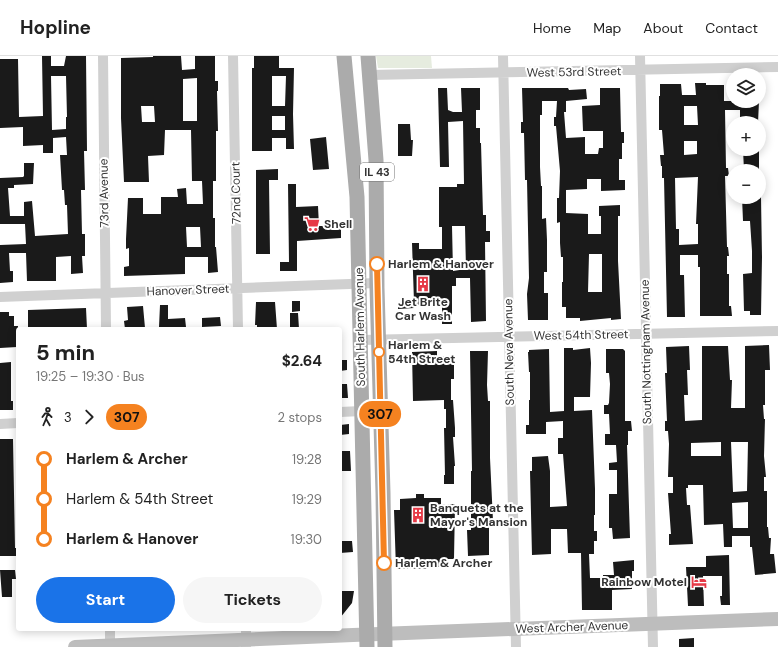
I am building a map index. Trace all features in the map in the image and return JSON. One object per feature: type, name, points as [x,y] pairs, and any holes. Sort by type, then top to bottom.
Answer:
[{"type":"main road","name":"South Harlem Avenue","points":[[344,56],[357,190],[367,641]]},
{"type":"main road","name":"South Harlem Avenue","points":[[368,56],[376,160],[378,339],[383,497],[385,640]]},
{"type":"main road","name":"West Archer Avenue","points":[[75,647],[246,639],[367,641],[515,629],[778,619]]},
{"type":"street","name":"73rd Avenue","points":[[103,56],[106,327]]},
{"type":"street","name":"72nd Court","points":[[233,56],[238,327]]},
{"type":"street","name":"South Neva Avenue","points":[[503,56],[516,647]]},
{"type":"street","name":"South Nottingham Avenue","points":[[640,56],[653,647]]},
{"type":"street","name":"West 53rd Street","points":[[369,75],[640,71],[778,67]]},
{"type":"street","name":"Hanover Street","points":[[0,297],[377,283]]},
{"type":"street","name":"West 54th Street","points":[[361,340],[778,332]]},
{"type":"street","points":[[342,412],[362,411]]},
{"type":"street","points":[[0,424],[16,424]]},
{"type":"street","points":[[110,631],[112,646]]},
{"type":"shaded area","points":[[376,56],[431,56],[432,68],[378,68]]},
{"type":"building","points":[[42,56],[51,56],[51,66],[64,66],[66,56],[86,56],[87,151],[84,151],[85,190],[81,190],[82,234],[85,234],[85,256],[82,256],[83,273],[71,274],[71,256],[56,257],[56,281],[27,281],[26,253],[9,253],[10,271],[13,271],[13,282],[0,283],[0,245],[26,244],[25,224],[0,224],[0,178],[23,177],[24,163],[34,163],[33,184],[14,185],[14,188],[8,188],[10,216],[24,216],[24,202],[32,201],[35,236],[68,234],[67,205],[65,205],[64,190],[62,190],[60,155],[67,155],[66,137],[53,138],[53,153],[43,153],[43,145],[23,146],[23,127],[0,128],[0,59],[18,59],[19,117],[43,116]],"holes":[[[51,76],[66,76],[66,129],[52,130]]]},
{"type":"building","points":[[181,56],[182,70],[195,69],[195,56],[215,56],[215,81],[218,81],[218,131],[216,131],[216,181],[213,181],[213,218],[215,218],[215,247],[218,272],[208,273],[208,257],[185,257],[185,274],[124,276],[124,267],[129,266],[129,248],[126,249],[128,198],[143,198],[143,214],[161,214],[161,197],[178,197],[177,189],[186,188],[187,204],[203,204],[202,181],[192,181],[191,130],[165,130],[164,155],[148,156],[149,182],[124,182],[121,118],[121,58]],"holes":[[[197,78],[197,121],[183,121],[183,79]],[[141,106],[154,106],[155,122],[142,122]],[[186,227],[200,227],[201,247],[187,247]]]},
{"type":"building","points":[[254,56],[279,56],[279,68],[294,68],[294,149],[286,149],[286,138],[272,138],[272,151],[252,151],[252,68],[254,68]],"holes":[[[272,76],[286,76],[285,106],[272,106]],[[272,116],[285,116],[285,130],[272,130]]]},
{"type":"building","points":[[695,83],[706,83],[706,85],[724,85],[724,101],[726,101],[726,108],[759,108],[758,116],[740,116],[740,110],[725,110],[725,176],[727,247],[729,256],[727,256],[727,274],[729,274],[729,306],[731,306],[732,316],[700,316],[700,267],[698,267],[698,255],[680,255],[680,275],[684,275],[685,317],[667,317],[664,178],[662,178],[660,155],[664,155],[662,130],[659,130],[660,84],[681,84],[682,95],[696,95]],"holes":[[[684,106],[697,106],[698,125],[684,125]],[[684,141],[697,141],[697,154],[684,155]],[[698,177],[696,224],[698,224],[698,244],[679,245],[679,229],[676,229],[675,178]]]},
{"type":"building","points":[[438,88],[447,88],[448,110],[453,112],[462,112],[461,88],[480,88],[480,110],[476,110],[476,128],[480,128],[483,215],[486,215],[486,231],[490,231],[490,242],[485,242],[486,321],[471,322],[470,278],[456,278],[456,286],[452,286],[452,324],[442,324],[442,304],[414,305],[414,308],[398,309],[398,302],[414,302],[412,243],[419,243],[419,249],[442,249],[442,227],[439,227],[439,187],[457,187],[457,184],[464,184],[463,121],[448,122],[449,167],[440,167]],"holes":[[[452,226],[465,226],[466,269],[453,271]]]},
{"type":"building","points":[[522,88],[568,88],[569,90],[586,89],[587,99],[566,101],[566,112],[564,112],[566,138],[585,137],[585,154],[598,154],[599,148],[603,148],[603,131],[583,131],[582,106],[600,105],[600,88],[620,88],[621,132],[624,132],[624,143],[622,143],[622,159],[619,159],[619,180],[625,180],[625,190],[601,191],[601,179],[587,179],[587,189],[566,190],[566,213],[588,214],[588,234],[601,234],[601,216],[599,216],[599,206],[620,205],[620,216],[618,216],[618,261],[621,319],[611,320],[611,318],[580,321],[580,318],[566,318],[566,307],[562,307],[563,257],[561,257],[560,222],[557,223],[557,198],[559,198],[560,171],[556,126],[554,126],[557,101],[542,101],[542,115],[540,115],[540,167],[542,186],[542,219],[546,218],[547,272],[544,272],[544,293],[548,293],[548,320],[528,320],[527,294],[529,278],[527,180],[525,180],[524,133],[521,133],[521,122],[523,122]],"holes":[[[589,254],[602,254],[602,292],[588,292]]]},
{"type":"building","points":[[398,124],[410,124],[411,140],[413,140],[412,156],[398,156]]},
{"type":"building","points":[[326,137],[329,169],[313,170],[310,139]]},
{"type":"building","points":[[743,156],[759,156],[759,164],[744,164]]},
{"type":"building","points":[[278,169],[278,180],[269,180],[270,254],[256,254],[256,170]]},
{"type":"building","points":[[288,184],[296,184],[296,207],[318,206],[319,226],[341,226],[341,238],[297,241],[297,271],[280,271],[280,262],[289,262]]},
{"type":"building","points":[[742,204],[761,204],[761,315],[750,315],[750,311],[744,311],[743,274],[752,273],[752,251],[750,221],[743,221]]},
{"type":"building","points":[[292,301],[300,301],[300,311],[292,312]]},
{"type":"building","points":[[256,302],[275,302],[277,327],[257,327],[257,325],[255,325]]},
{"type":"building","points":[[160,305],[168,305],[168,319],[185,318],[186,327],[159,327]]},
{"type":"building","points":[[143,306],[145,327],[125,327],[124,321],[128,320],[127,307]]},
{"type":"building","points":[[86,308],[87,327],[28,327],[28,310]]},
{"type":"building","points":[[0,312],[9,312],[9,316],[14,316],[14,326],[18,326],[16,327],[16,347],[0,348]]},
{"type":"building","points":[[290,313],[298,313],[299,327],[290,327]]},
{"type":"building","points":[[220,317],[221,326],[202,327],[202,318]]},
{"type":"building","points":[[769,345],[770,370],[765,370],[765,405],[763,405],[765,419],[764,456],[766,477],[764,477],[764,491],[767,491],[767,527],[769,538],[771,538],[770,554],[774,554],[776,573],[755,575],[752,547],[750,547],[750,536],[732,536],[732,547],[724,547],[723,524],[704,525],[703,485],[688,485],[688,488],[686,488],[687,505],[690,505],[693,544],[669,545],[669,534],[671,534],[668,493],[673,493],[673,477],[668,477],[669,444],[668,431],[665,431],[665,421],[667,421],[665,373],[667,373],[666,347],[689,346],[690,370],[687,370],[688,395],[684,395],[685,421],[702,420],[702,346],[728,346],[730,380],[732,380],[731,408],[745,408],[745,346]],"holes":[[[721,442],[721,456],[691,456],[691,443]],[[731,442],[748,442],[747,491],[733,492]],[[748,502],[748,528],[733,528],[732,503]]]},
{"type":"building","points":[[564,348],[573,348],[573,350],[590,348],[590,397],[574,397],[574,411],[592,410],[595,489],[594,531],[597,531],[597,541],[594,541],[594,554],[589,554],[590,578],[603,578],[603,575],[614,575],[613,562],[634,560],[634,571],[632,571],[632,589],[612,590],[612,610],[582,610],[581,553],[568,553],[567,529],[551,529],[551,554],[532,555],[530,471],[532,471],[532,457],[548,456],[550,471],[550,507],[567,506],[563,454],[558,454],[558,438],[563,438],[563,421],[546,422],[546,434],[526,434],[526,425],[529,425],[530,400],[528,352],[529,350],[549,349],[550,412],[564,411]]},
{"type":"building","points":[[606,349],[623,349],[625,351],[625,421],[631,421],[632,431],[628,431],[627,445],[630,538],[613,539],[612,528],[609,528],[609,494],[617,494],[617,470],[609,470],[609,463],[617,462],[616,445],[605,445],[605,434],[610,434],[609,414],[604,414],[604,405],[608,405],[609,403],[610,384],[609,373],[606,373]]},
{"type":"building","points":[[437,351],[437,356],[454,357],[454,379],[451,379],[451,400],[453,400],[455,428],[455,437],[453,437],[455,466],[454,484],[444,484],[444,428],[446,428],[446,409],[444,409],[444,400],[413,401],[412,352]]},
{"type":"building","points":[[470,351],[488,351],[487,385],[488,401],[490,401],[490,458],[493,526],[489,526],[489,555],[468,556],[467,530],[471,530],[472,471]]},
{"type":"building","points":[[342,360],[347,360],[347,370],[342,371]]},
{"type":"building","points":[[11,362],[11,401],[13,401],[13,410],[0,410],[0,363]]},
{"type":"building","points":[[342,384],[347,384],[348,398],[342,398]]},
{"type":"building","points":[[349,424],[349,434],[342,435],[342,425]]},
{"type":"building","points":[[0,439],[13,439],[16,556],[0,556]]},
{"type":"building","points":[[342,451],[350,451],[351,471],[342,471]]},
{"type":"building","points":[[416,494],[424,494],[424,498],[441,498],[441,505],[455,504],[454,559],[442,559],[442,567],[436,567],[436,569],[396,569],[394,510],[400,510],[400,499],[416,498]]},
{"type":"building","points":[[342,541],[352,541],[353,552],[342,553]]},
{"type":"building","points":[[729,555],[730,605],[721,605],[720,596],[722,596],[722,576],[703,576],[704,606],[688,606],[686,567],[706,567],[706,556]]},
{"type":"building","points":[[0,570],[15,570],[16,579],[12,579],[12,597],[2,597]]},
{"type":"building","points":[[342,591],[354,591],[352,603],[342,616]]},
{"type":"building","points":[[694,638],[694,647],[679,647],[679,639]]},
{"type":"bus line","name":"307","points":[[377,264],[384,563]]},
{"type":"place","name":"Shell","points":[[312,224]]},
{"type":"place","name":"Harlem & Hanover","points":[[377,264]]},
{"type":"place","name":"Jet Brite Car Wash","points":[[423,284]]},
{"type":"place","name":"Harlem & 54th Street","points":[[379,352]]},
{"type":"place","name":"Banquets at the Mayor's Mansion","points":[[418,515]]},
{"type":"place","name":"Harlem & Archer","points":[[384,563]]},
{"type":"place","name":"Rainbow Motel","points":[[699,582]]}]
